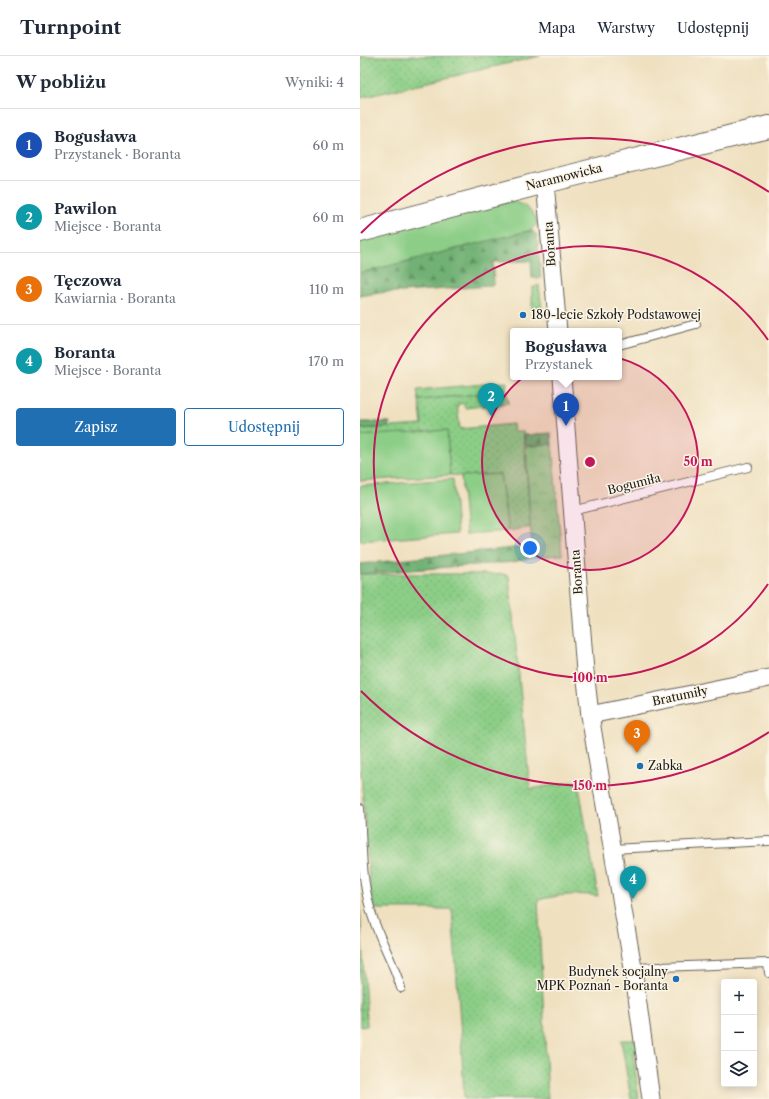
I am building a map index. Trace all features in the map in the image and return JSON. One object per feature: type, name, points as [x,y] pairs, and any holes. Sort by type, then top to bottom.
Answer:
[{"type":"street","name":"Naramowicka","points":[[360,231],[545,182],[769,127]]},
{"type":"street","name":"Boranta","points":[[545,182],[558,328]]},
{"type":"street","name":"Boranta","points":[[562,380],[585,671],[590,715],[633,968],[651,1099]]},
{"type":"street","name":"Bratumiły","points":[[590,715],[769,678]]},
{"type":"lane","points":[[622,344],[696,324]]},
{"type":"lane","name":"Bogumiła","points":[[573,511],[748,467]]},
{"type":"lane","points":[[360,808],[365,886],[370,909],[377,932],[397,972],[401,988]]},
{"type":"lane","points":[[612,849],[769,841]]},
{"type":"lane","points":[[633,968],[768,963],[769,973]]},
{"type":"green space","points":[[360,56],[540,56],[360,98]]},
{"type":"green space","points":[[511,201],[528,208],[534,215],[538,223],[531,230],[360,273],[360,238]]},
{"type":"green space","points":[[531,230],[537,235],[541,278],[532,278],[531,261],[493,262],[494,284],[489,286],[386,292],[360,296],[360,273]]},
{"type":"green space","points":[[539,285],[542,310],[532,311],[532,288]]},
{"type":"green space","points":[[507,382],[506,391],[419,400],[417,390]]},
{"type":"green space","points":[[506,391],[509,403],[465,408],[463,403],[457,405],[460,429],[513,424],[514,431],[523,431],[531,527],[508,531],[500,475],[450,475],[446,432],[360,438],[360,429],[422,425],[419,400]]},
{"type":"green space","points":[[360,422],[390,422],[388,427],[360,429]]},
{"type":"green space","points":[[447,430],[450,475],[360,481],[360,436]]},
{"type":"green space","points":[[551,433],[552,444],[526,446],[524,435]]},
{"type":"green space","points":[[552,444],[562,555],[534,557],[530,526],[526,446]]},
{"type":"green space","points":[[500,474],[508,531],[466,534],[461,476]]},
{"type":"green space","points":[[453,479],[457,534],[360,541],[360,486]]},
{"type":"green space","points":[[532,546],[534,557],[514,562],[360,574],[360,564]]},
{"type":"green space","points":[[360,574],[503,574],[509,576],[530,789],[578,781],[598,896],[568,895],[538,900],[548,1099],[464,1099],[452,909],[374,909],[370,889],[360,760]]},
{"type":"green space","points":[[360,905],[367,1026],[360,1027]]},
{"type":"green space","points":[[621,1040],[636,1040],[638,1051],[633,1052],[639,1099],[631,1099]]},
{"type":"place","name":"180-lecie Szkoły Podstawowej","points":[[523,315]]},
{"type":"place","name":"Pawilon","points":[[491,416]]},
{"type":"place","name":"Bogusława","points":[[566,426]]},
{"type":"place","name":"Tęczowa","points":[[637,753]]},
{"type":"place","name":"Zabka","points":[[640,766]]},
{"type":"place","name":"Boranta","points":[[633,899]]},
{"type":"place","name":"Budynek socjalny MPK Poznań - Boranta","points":[[676,979]]}]
